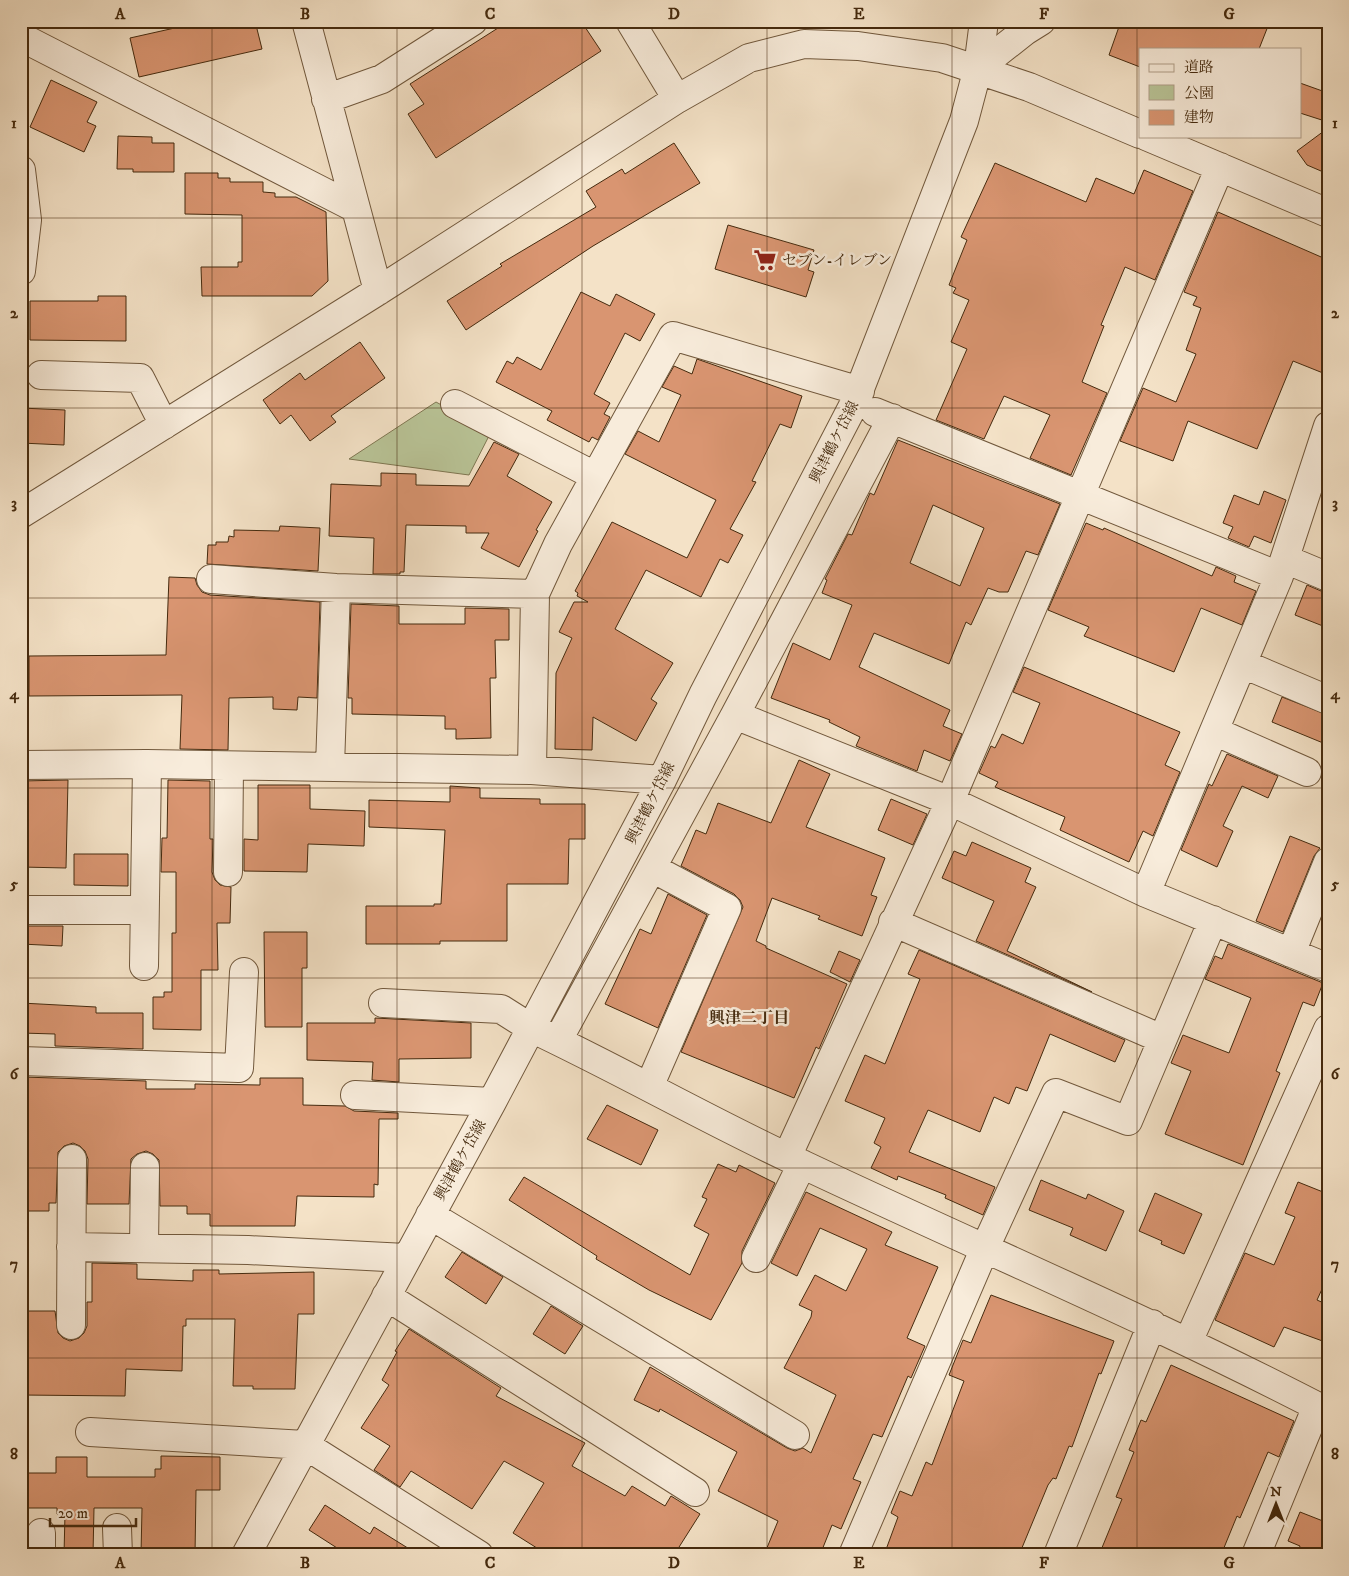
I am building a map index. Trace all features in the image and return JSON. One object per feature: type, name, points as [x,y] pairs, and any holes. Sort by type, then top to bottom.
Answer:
[{"type":"street","points":[[306,21],[378,291]]},
{"type":"street","points":[[326,99],[382,79],[473,21]]},
{"type":"street","points":[[630,21],[678,100]]},
{"type":"street","name":"興津鶴ケ岱線","points":[[250,1553],[305,1446],[492,1102],[662,780],[703,695],[857,397],[964,121],[978,68],[984,21]]},
{"type":"street","points":[[978,68],[1024,31],[1041,21]]},
{"type":"street","points":[[21,37],[355,208]]},
{"type":"street","points":[[21,514],[378,291],[678,100],[749,58],[804,44],[858,46],[933,57],[978,68],[1139,134]]},
{"type":"street","points":[[1151,138],[1328,213]]},
{"type":"street","points":[[756,1258],[893,922],[950,801],[1220,167]]},
{"type":"street","points":[[21,170],[27,220],[21,271]]},
{"type":"street","points":[[532,770],[535,594],[558,544],[673,336],[857,397],[892,418],[1081,497],[1282,568],[1328,578]]},
{"type":"street","points":[[41,375],[140,378],[164,425]]},
{"type":"street","points":[[455,404],[595,476]]},
{"type":"street","points":[[558,1040],[735,715],[892,418]]},
{"type":"street","points":[[1146,893],[1282,568],[1328,426]]},
{"type":"street","points":[[210,579],[336,588],[535,594]]},
{"type":"street","points":[[330,767],[336,588]]},
{"type":"street","points":[[1242,664],[1328,700]]},
{"type":"street","points":[[735,715],[950,801],[1146,893],[1328,968]]},
{"type":"street","points":[[1214,731],[1307,772]]},
{"type":"street","points":[[21,765],[147,764],[532,770],[662,780]]},
{"type":"street","points":[[144,966],[147,764]]},
{"type":"street","points":[[228,872],[230,766]]},
{"type":"street","points":[[1291,953],[1328,862]]},
{"type":"street","points":[[649,1086],[727,908],[652,868]]},
{"type":"street","points":[[21,910],[144,910]]},
{"type":"street","points":[[853,1555],[984,1250],[1056,1093],[1128,1121],[1213,920]]},
{"type":"street","points":[[893,922],[1162,1039]]},
{"type":"street","points":[[21,1061],[239,1068],[244,972]]},
{"type":"street","points":[[383,1002],[501,1009],[531,1028],[795,1161],[984,1250],[1152,1324],[1322,1409],[1256,1555]]},
{"type":"street","points":[[1188,1342],[1328,1029]]},
{"type":"street","points":[[355,1095],[492,1102]]},
{"type":"street","points":[[71,1325],[72,1159]]},
{"type":"street","points":[[144,1248],[145,1167]]},
{"type":"street","points":[[430,1215],[795,1434]]},
{"type":"street","points":[[71,1247],[248,1250],[406,1258]]},
{"type":"street","points":[[386,1296],[695,1492]]},
{"type":"street","points":[[1058,1555],[1152,1324]]},
{"type":"street","points":[[90,1432],[305,1446],[479,1555]]},
{"type":"street","points":[[117,1528],[118,1555]]},
{"type":"green space","points":[[436,402],[491,432],[469,475],[349,459]]},
{"type":"building","points":[[206,21],[255,21],[262,49],[139,77],[130,38]]},
{"type":"building","points":[[509,21],[581,21],[601,51],[436,158],[408,114],[424,104],[410,84]]},
{"type":"building","points":[[1121,21],[1270,21],[1259,48],[1139,48],[1139,67],[1109,55]]},
{"type":"building","points":[[51,80],[97,102],[87,122],[96,126],[84,152],[30,127]]},
{"type":"building","points":[[1302,84],[1328,93],[1328,122],[1302,114]]},
{"type":"building","points":[[1328,128],[1328,174],[1307,165],[1297,151]]},
{"type":"building","points":[[118,136],[152,137],[152,143],[174,143],[174,172],[133,172],[133,169],[117,169]]},
{"type":"building","points":[[674,143],[700,183],[593,246],[466,330],[447,301],[502,266],[500,264],[596,207],[586,191],[622,169],[625,174]]},
{"type":"building","points":[[995,163],[1086,202],[1096,178],[1134,194],[1144,170],[1193,191],[1155,280],[1125,267],[1101,325],[1104,326],[1082,382],[1107,393],[1071,475],[1030,458],[1050,415],[1004,396],[984,439],[936,420],[967,349],[951,342],[969,300],[953,293],[956,288],[949,285],[967,240],[961,237]]},
{"type":"building","points":[[185,173],[218,173],[218,178],[230,178],[230,182],[263,182],[263,192],[275,193],[275,197],[296,197],[326,212],[328,281],[312,296],[202,296],[201,267],[238,267],[238,262],[242,262],[242,215],[185,214]]},
{"type":"building","points":[[1218,212],[1328,260],[1328,375],[1293,361],[1257,449],[1188,421],[1173,461],[1120,441],[1143,388],[1176,402],[1196,354],[1186,350],[1201,308],[1193,305],[1197,297],[1184,292]]},
{"type":"building","name":"セブン-イレブン","points":[[728,225],[814,250],[808,270],[814,272],[806,297],[715,269]]},
{"type":"building","points":[[581,292],[610,306],[616,294],[655,314],[640,341],[625,333],[594,394],[610,403],[604,414],[610,417],[598,440],[592,437],[589,442],[547,420],[552,411],[496,382],[507,361],[513,364],[517,357],[541,370]]},
{"type":"building","points":[[98,296],[126,296],[126,341],[30,340],[30,301],[98,301]]},
{"type":"building","points":[[360,342],[385,378],[331,416],[336,422],[310,441],[291,415],[280,424],[263,400],[300,373],[305,380]]},
{"type":"building","points":[[697,359],[802,396],[791,428],[780,424],[752,481],[756,482],[730,529],[743,535],[728,563],[720,559],[701,597],[646,570],[615,629],[673,663],[651,699],[657,703],[636,741],[593,717],[592,750],[555,749],[556,673],[572,638],[559,632],[574,602],[588,602],[577,596],[578,593],[575,591],[612,522],[687,558],[716,500],[625,454],[638,431],[659,442],[681,395],[662,387],[674,366],[692,374]]},
{"type":"building","points":[[21,408],[65,410],[64,445],[21,443]]},
{"type":"building","points":[[898,440],[1060,504],[1038,555],[1026,551],[1008,592],[999,592],[988,588],[971,625],[966,622],[949,664],[874,633],[859,667],[950,710],[943,726],[962,734],[950,761],[924,750],[917,771],[856,746],[860,737],[829,722],[830,720],[771,698],[793,643],[830,660],[852,605],[822,593],[827,580],[825,579],[848,534],[852,535],[870,493],[874,495]],"holes":[[[933,505],[984,528],[960,586],[910,563]]]},
{"type":"building","points":[[494,442],[519,454],[507,476],[552,502],[536,530],[538,531],[519,567],[481,548],[489,533],[466,533],[466,526],[406,525],[404,572],[400,572],[400,574],[373,574],[374,538],[329,536],[331,484],[381,486],[381,473],[416,474],[416,485],[469,486]]},
{"type":"building","points":[[1264,491],[1286,500],[1271,543],[1254,536],[1249,547],[1228,538],[1233,527],[1223,523],[1234,495],[1259,505]]},
{"type":"building","points":[[1086,523],[1103,530],[1104,528],[1212,576],[1216,567],[1236,576],[1234,582],[1256,591],[1242,625],[1201,608],[1174,672],[1084,636],[1089,627],[1048,610]]},
{"type":"building","points":[[280,526],[320,528],[318,571],[207,564],[208,545],[216,545],[216,542],[228,542],[229,536],[234,537],[234,530],[279,531]]},
{"type":"building","points":[[169,577],[195,578],[202,592],[210,595],[320,602],[317,698],[298,697],[297,710],[273,709],[273,697],[229,698],[228,750],[180,749],[182,695],[29,696],[29,656],[166,655]]},
{"type":"building","points":[[1307,585],[1328,594],[1328,628],[1295,615]]},
{"type":"building","points":[[351,604],[399,606],[399,624],[465,624],[465,608],[509,609],[509,640],[495,640],[496,678],[490,678],[491,738],[456,739],[456,729],[445,729],[445,716],[352,714],[352,698],[348,698]]},
{"type":"building","points":[[1024,667],[1180,732],[1165,765],[1180,772],[1153,836],[1143,831],[1129,862],[1060,830],[1065,817],[995,787],[998,782],[979,773],[991,746],[995,748],[1002,734],[1023,744],[1040,703],[1013,692]]},
{"type":"building","points":[[1282,697],[1328,715],[1328,745],[1272,722]]},
{"type":"building","points":[[1227,754],[1278,776],[1268,798],[1242,786],[1223,826],[1233,831],[1217,867],[1181,850],[1209,784],[1212,786]]},
{"type":"building","points":[[799,760],[830,774],[806,827],[885,858],[871,895],[877,897],[862,936],[818,919],[820,916],[772,898],[756,941],[766,946],[766,948],[847,984],[819,1049],[816,1047],[794,1098],[681,1052],[743,907],[740,900],[734,894],[681,866],[696,830],[706,834],[718,803],[771,823]]},
{"type":"building","points":[[68,780],[66,868],[21,867],[21,781]]},
{"type":"building","points":[[168,780],[210,781],[210,839],[213,839],[212,872],[215,880],[220,885],[231,887],[230,923],[217,923],[218,970],[201,970],[201,1030],[153,1029],[153,997],[164,997],[164,992],[172,992],[172,933],[176,933],[176,872],[161,872],[162,838],[167,838]]},
{"type":"building","points":[[258,785],[310,785],[310,809],[365,811],[364,846],[308,844],[307,872],[244,871],[244,839],[258,840]]},
{"type":"building","points":[[450,786],[480,788],[480,798],[540,799],[540,804],[585,804],[585,839],[569,839],[568,884],[507,884],[507,941],[440,941],[440,944],[366,944],[366,906],[434,906],[434,904],[441,904],[445,830],[369,827],[369,800],[450,802]]},
{"type":"building","points":[[891,799],[927,814],[913,845],[878,830]]},
{"type":"building","points":[[1290,836],[1320,848],[1314,856],[1283,932],[1256,921]]},
{"type":"building","points":[[972,842],[1031,868],[1025,882],[1036,887],[1007,951],[1092,992],[976,941],[994,901],[942,878],[954,851],[966,856]]},
{"type":"building","points":[[74,854],[128,854],[128,886],[74,885]]},
{"type":"building","points":[[668,894],[707,915],[658,1028],[605,1004],[640,929],[651,934]]},
{"type":"building","points":[[21,926],[63,926],[62,946],[21,944]]},
{"type":"building","points":[[264,932],[307,932],[307,968],[302,968],[302,1027],[265,1027]]},
{"type":"building","points":[[1228,944],[1323,983],[1314,1006],[1303,1002],[1276,1071],[1280,1073],[1243,1165],[1165,1134],[1191,1071],[1171,1063],[1183,1035],[1229,1053],[1251,998],[1205,979],[1215,956],[1222,959]]},
{"type":"building","points":[[919,950],[1125,1040],[1115,1062],[1050,1034],[1027,1091],[1016,1087],[1009,1104],[994,1097],[980,1132],[928,1110],[909,1152],[995,1187],[983,1215],[945,1198],[946,1195],[898,1176],[897,1180],[871,1168],[881,1147],[874,1143],[885,1118],[845,1101],[865,1055],[885,1064],[920,979],[908,974]]},
{"type":"building","points":[[839,951],[860,960],[850,982],[830,972]]},
{"type":"building","points":[[21,1003],[96,1007],[96,1013],[143,1013],[143,1049],[55,1046],[55,1034],[21,1033]]},
{"type":"building","points":[[375,1018],[471,1023],[471,1058],[399,1059],[399,1082],[372,1080],[373,1062],[307,1060],[307,1023],[375,1023]]},
{"type":"building","points":[[23,1077],[146,1081],[146,1089],[195,1089],[195,1084],[260,1085],[260,1078],[303,1078],[303,1105],[345,1106],[354,1111],[398,1113],[398,1119],[379,1119],[378,1185],[374,1184],[374,1197],[297,1196],[295,1226],[210,1226],[210,1214],[187,1214],[187,1206],[160,1206],[159,1160],[153,1154],[146,1151],[137,1154],[131,1159],[129,1204],[87,1204],[88,1159],[85,1151],[73,1143],[64,1146],[58,1152],[56,1203],[49,1203],[49,1211],[21,1211]]},
{"type":"building","points":[[607,1105],[658,1130],[641,1165],[587,1139]]},
{"type":"building","points":[[718,1164],[736,1172],[739,1165],[775,1183],[742,1251],[742,1263],[711,1320],[649,1290],[596,1259],[597,1256],[509,1200],[524,1177],[690,1275],[709,1234],[694,1226],[707,1199],[702,1197]]},
{"type":"building","points":[[1041,1180],[1086,1199],[1088,1194],[1124,1211],[1106,1251],[1070,1235],[1073,1228],[1029,1210]]},
{"type":"building","points":[[1298,1182],[1328,1194],[1328,1276],[1317,1300],[1328,1305],[1328,1343],[1284,1327],[1274,1347],[1215,1320],[1245,1253],[1274,1265],[1295,1217],[1285,1213]]},
{"type":"building","points":[[806,1192],[892,1232],[885,1245],[938,1267],[907,1338],[925,1346],[911,1378],[908,1376],[882,1437],[873,1434],[853,1479],[861,1482],[841,1529],[832,1525],[820,1555],[764,1555],[778,1521],[718,1491],[737,1452],[660,1409],[659,1412],[634,1400],[650,1367],[787,1448],[795,1451],[803,1448],[811,1453],[836,1395],[784,1368],[811,1317],[812,1311],[799,1305],[815,1275],[846,1291],[867,1249],[820,1228],[797,1276],[771,1263]]},
{"type":"building","points":[[1155,1193],[1202,1214],[1184,1254],[1161,1244],[1162,1241],[1139,1231]]},
{"type":"building","points":[[462,1252],[503,1277],[486,1304],[445,1277]]},
{"type":"building","points":[[92,1263],[137,1264],[137,1279],[193,1281],[193,1270],[219,1270],[219,1274],[314,1272],[314,1314],[298,1314],[295,1389],[253,1389],[253,1386],[233,1386],[235,1319],[186,1319],[186,1326],[183,1326],[182,1371],[126,1369],[125,1396],[21,1395],[21,1311],[55,1311],[58,1333],[70,1341],[79,1338],[87,1326],[87,1302],[92,1302]]},
{"type":"building","points":[[991,1295],[1114,1341],[1101,1374],[1099,1373],[1072,1447],[1069,1446],[1056,1479],[1053,1478],[1048,1485],[1019,1555],[884,1555],[898,1517],[891,1513],[900,1491],[912,1496],[926,1462],[932,1465],[964,1381],[949,1375],[963,1340],[971,1343]]},
{"type":"building","points":[[551,1306],[583,1326],[565,1354],[533,1334]]},
{"type":"building","points":[[409,1329],[501,1388],[496,1396],[585,1443],[572,1466],[625,1496],[632,1486],[665,1506],[671,1496],[700,1514],[674,1555],[548,1555],[513,1533],[544,1483],[504,1461],[472,1509],[411,1471],[400,1487],[374,1470],[390,1446],[361,1428],[389,1385],[382,1380],[397,1352],[395,1351]]},
{"type":"building","points":[[1171,1365],[1294,1421],[1279,1457],[1268,1452],[1240,1518],[1237,1516],[1221,1555],[1099,1555],[1122,1499],[1116,1497],[1134,1452],[1129,1450],[1141,1420],[1146,1422]]},
{"type":"building","points":[[161,1456],[220,1457],[220,1490],[196,1490],[195,1555],[141,1555],[142,1508],[94,1508],[93,1555],[64,1555],[65,1514],[57,1514],[57,1508],[21,1508],[21,1473],[56,1473],[56,1457],[87,1457],[87,1477],[155,1477],[155,1469],[161,1469]]},
{"type":"building","points":[[325,1505],[370,1534],[374,1527],[419,1555],[348,1555],[309,1530]]},
{"type":"building","points":[[1300,1512],[1328,1523],[1328,1555],[1297,1555],[1300,1546],[1288,1541]]},
{"type":"place","name":"セブン-イレブン","points":[[765,260]]},
{"type":"district","name":"興津二丁目","points":[[749,1017]]}]
